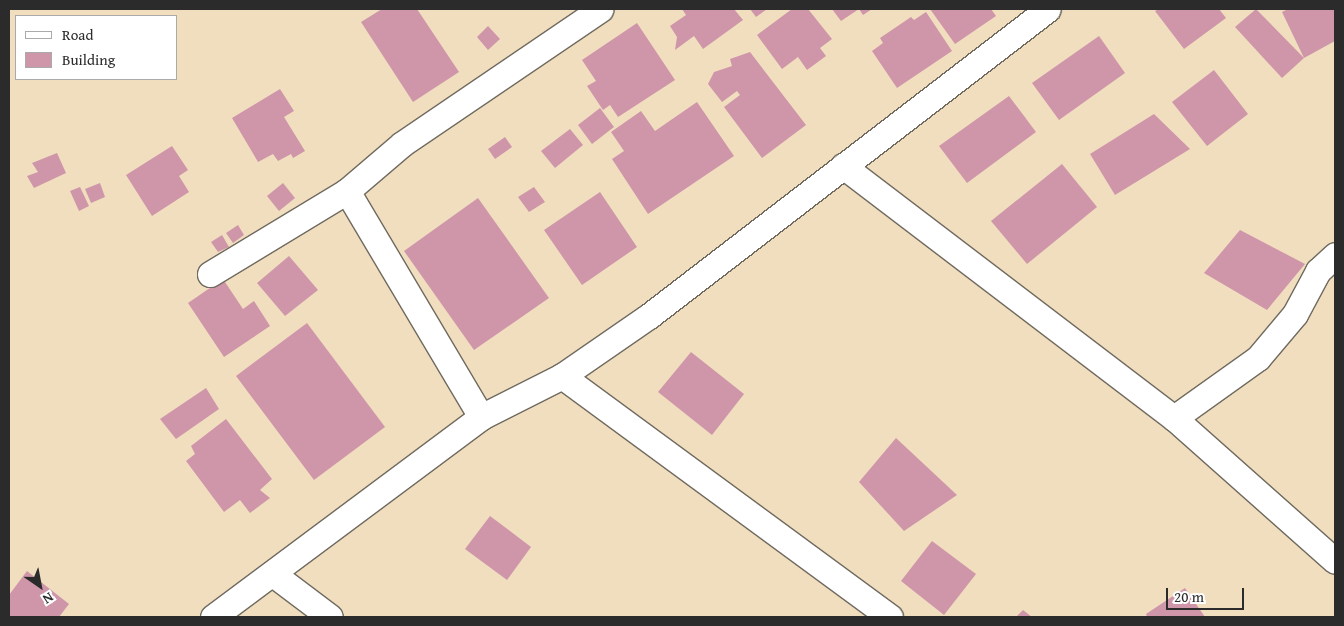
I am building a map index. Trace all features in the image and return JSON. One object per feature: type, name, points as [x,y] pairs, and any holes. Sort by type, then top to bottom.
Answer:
[{"type":"street","points":[[210,274],[347,191],[402,144],[601,9]]},
{"type":"street","points":[[213,617],[481,417],[562,376],[649,316],[1048,9]]},
{"type":"street","points":[[843,166],[1174,418],[1335,561]]},
{"type":"street","points":[[347,191],[481,417]]},
{"type":"street","points":[[1174,418],[1258,358],[1295,314],[1318,271],[1335,255]]},
{"type":"street","points":[[562,376],[890,617]]},
{"type":"street","points":[[273,574],[330,617]]},
{"type":"building","points":[[382,9],[417,9],[459,72],[413,102],[361,22]]},
{"type":"building","points":[[682,9],[734,9],[743,20],[703,49],[694,36],[675,50],[677,37],[670,26],[686,15]]},
{"type":"building","points":[[750,9],[767,9],[756,17]]},
{"type":"building","points":[[792,9],[808,9],[832,39],[820,48],[826,56],[807,70],[798,57],[782,69],[757,35]]},
{"type":"building","points":[[832,9],[859,9],[841,21]]},
{"type":"building","points":[[859,9],[872,9],[863,15]]},
{"type":"building","points":[[930,9],[991,9],[996,16],[955,44]]},
{"type":"building","points":[[1159,9],[1219,9],[1226,18],[1184,49],[1155,11]]},
{"type":"building","points":[[1256,9],[1304,58],[1282,78],[1235,27]]},
{"type":"building","points":[[1288,9],[1335,9],[1335,41],[1304,58],[1282,12]]},
{"type":"building","points":[[926,12],[952,51],[897,88],[872,51],[883,43],[880,38],[911,17],[914,20]]},
{"type":"building","points":[[637,23],[675,80],[618,117],[610,105],[603,110],[587,86],[596,81],[582,60]]},
{"type":"building","points":[[488,26],[500,39],[488,50],[477,37]]},
{"type":"building","points":[[1099,36],[1125,73],[1059,120],[1032,83]]},
{"type":"building","points":[[750,52],[806,125],[762,158],[724,107],[740,95],[737,91],[722,102],[708,84],[714,72],[732,66],[730,59]]},
{"type":"building","points":[[1214,70],[1248,114],[1207,146],[1172,102]]},
{"type":"building","points":[[280,89],[294,111],[284,117],[305,151],[293,158],[291,154],[278,161],[273,154],[258,162],[232,118]]},
{"type":"building","points":[[1009,96],[1036,132],[967,183],[939,146]]},
{"type":"building","points":[[697,102],[734,156],[648,214],[612,159],[624,151],[611,132],[641,111],[655,131]]},
{"type":"building","points":[[600,108],[614,127],[592,144],[578,125]]},
{"type":"building","points":[[1154,114],[1190,149],[1115,195],[1090,154]]},
{"type":"building","points":[[570,129],[583,145],[555,168],[541,151]]},
{"type":"building","points":[[505,137],[512,147],[495,159],[488,149]]},
{"type":"building","points":[[172,146],[188,170],[179,176],[189,192],[152,216],[126,175]]},
{"type":"building","points":[[57,153],[66,173],[34,188],[27,176],[38,172],[32,163]]},
{"type":"building","points":[[1062,164],[1097,207],[1027,264],[991,221]]},
{"type":"building","points":[[100,183],[105,197],[91,203],[85,189]]},
{"type":"building","points":[[283,183],[295,198],[279,211],[267,196]]},
{"type":"building","points":[[80,187],[89,206],[79,211],[70,191]]},
{"type":"building","points":[[534,187],[545,202],[529,212],[518,197]]},
{"type":"building","points":[[600,192],[637,247],[582,285],[544,230]]},
{"type":"building","points":[[478,198],[549,298],[474,350],[404,251]]},
{"type":"building","points":[[238,225],[244,235],[233,243],[226,233]]},
{"type":"building","points":[[1240,230],[1305,264],[1267,310],[1204,273]]},
{"type":"building","points":[[222,235],[229,247],[218,252],[211,242]]},
{"type":"building","points":[[289,256],[318,290],[285,316],[257,283]]},
{"type":"building","points":[[223,279],[243,309],[254,301],[270,326],[224,357],[188,303]]},
{"type":"building","points":[[307,323],[385,427],[314,480],[236,376]]},
{"type":"building","points":[[691,352],[744,394],[712,435],[658,392]]},
{"type":"building","points":[[206,388],[219,409],[176,439],[160,419]]},
{"type":"building","points":[[226,419],[272,479],[260,490],[270,498],[250,513],[240,500],[224,512],[186,461],[195,454],[191,446]]},
{"type":"building","points":[[896,438],[957,495],[904,531],[859,482]]},
{"type":"building","points":[[490,516],[531,547],[507,580],[465,549]]},
{"type":"building","points":[[932,541],[976,574],[944,615],[901,581]]},
{"type":"building","points":[[27,571],[69,604],[59,617],[9,617],[9,595]]},
{"type":"building","points":[[1185,588],[1205,617],[1147,617],[1146,614]]},
{"type":"building","points":[[1023,610],[1032,617],[1016,617]]}]
